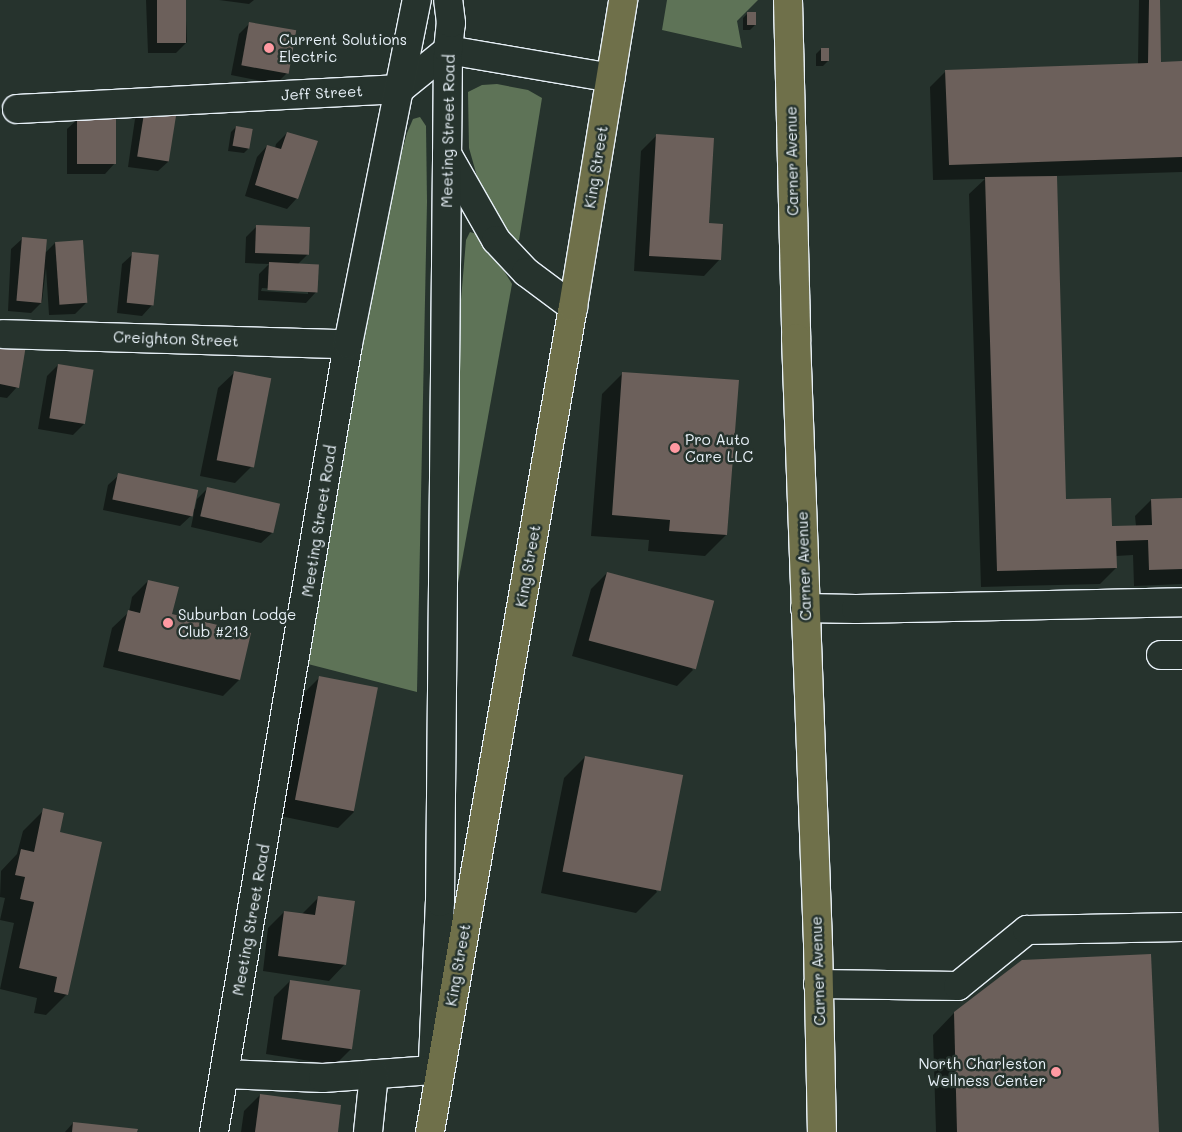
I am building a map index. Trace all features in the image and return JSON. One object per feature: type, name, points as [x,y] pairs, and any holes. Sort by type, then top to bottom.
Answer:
[{"type":"main road","name":"King Street","points":[[429,1132],[573,307],[623,0]]},
{"type":"main road","name":"Carner Avenue","points":[[788,0],[822,1132]]},
{"type":"street","name":"Meeting Street Road","points":[[214,1132],[348,344],[417,0]]},
{"type":"street","name":"Meeting Street Road","points":[[429,1132],[440,902],[448,50],[451,23],[448,0]]},
{"type":"street","points":[[400,89],[448,50],[611,78]]},
{"type":"street","name":"Jeff Street","points":[[17,109],[400,89]]},
{"type":"street","points":[[447,154],[496,240],[526,272],[573,307]]},
{"type":"street","name":"Creighton Street","points":[[3,334],[348,344]]},
{"type":"street","points":[[805,608],[866,609],[1182,602]]},
{"type":"street","points":[[818,984],[958,986],[1027,930],[1182,927]]},
{"type":"street","points":[[224,1074],[322,1078],[433,1070]]},
{"type":"street","points":[[368,1132],[374,1074]]},
{"type":"green space","points":[[667,0],[758,0],[737,21],[742,48],[662,30]]},
{"type":"green space","points":[[497,84],[528,90],[542,98],[519,240],[513,241],[491,209],[478,180],[469,148],[468,92],[482,85]]},
{"type":"green space","points":[[420,117],[426,126],[427,202],[417,692],[304,663],[325,536],[395,177],[407,133],[413,119]]},
{"type":"green space","points":[[470,232],[477,234],[488,244],[512,284],[456,594],[458,336],[466,240]]},
{"type":"building","points":[[157,0],[186,0],[186,43],[157,43]]},
{"type":"building","points":[[1149,0],[1160,0],[1161,62],[1182,61],[1182,157],[949,165],[945,70],[1148,63]]},
{"type":"building","points":[[747,12],[756,12],[756,25],[747,25]]},
{"type":"building","name":"Current Solutions Electric","points":[[249,22],[296,30],[289,74],[241,65]]},
{"type":"building","points":[[821,48],[829,48],[829,61],[821,61]]},
{"type":"building","points":[[145,107],[177,112],[169,161],[137,156]]},
{"type":"building","points":[[77,118],[116,118],[116,164],[77,164]]},
{"type":"building","points":[[236,126],[253,129],[249,149],[233,146]]},
{"type":"building","points":[[287,132],[318,141],[298,199],[255,185],[267,145],[281,149]]},
{"type":"building","points":[[656,134],[714,138],[709,223],[723,224],[721,260],[649,256]]},
{"type":"building","points":[[1057,176],[1066,499],[1111,498],[1112,526],[1152,525],[1151,499],[1182,498],[1182,569],[1149,570],[1148,540],[1116,541],[1117,568],[997,571],[985,177]]},
{"type":"building","points":[[256,225],[310,227],[309,255],[255,253]]},
{"type":"building","points":[[22,237],[47,239],[41,303],[16,301]]},
{"type":"building","points":[[83,240],[87,303],[59,305],[55,242]]},
{"type":"building","points":[[132,252],[159,255],[154,306],[127,303]]},
{"type":"building","points":[[269,262],[319,265],[317,293],[268,290]]},
{"type":"building","points":[[0,341],[26,345],[19,388],[0,384]]},
{"type":"building","points":[[58,364],[94,370],[85,424],[49,418]]},
{"type":"building","points":[[234,371],[271,378],[254,468],[217,460]]},
{"type":"building","name":"Pro Auto Care LLC","points":[[622,372],[739,380],[727,535],[669,531],[670,520],[612,515]]},
{"type":"building","points":[[118,473],[198,490],[193,516],[112,499]]},
{"type":"building","points":[[207,487],[280,504],[273,533],[200,516]]},
{"type":"building","points":[[607,572],[714,601],[696,669],[589,641]]},
{"type":"building","name":"Suburban Lodge Club #213","points":[[148,580],[179,587],[172,614],[251,633],[240,680],[118,651],[128,610],[140,613]]},
{"type":"building","points":[[319,676],[378,687],[354,811],[295,800]]},
{"type":"building","points":[[585,756],[683,775],[661,891],[562,872]]},
{"type":"building","points":[[43,808],[64,813],[60,832],[102,842],[68,995],[54,992],[57,977],[19,968],[34,902],[20,899],[25,877],[15,875],[21,849],[34,852]]},
{"type":"building","points":[[318,896],[355,901],[346,965],[278,956],[284,911],[315,915]]},
{"type":"building","name":"North Charleston Wellness Center","points":[[1151,954],[1159,1132],[957,1132],[954,1012],[1022,960]]},
{"type":"building","points":[[290,980],[360,990],[352,1049],[282,1039]]},
{"type":"building","points":[[260,1094],[341,1105],[338,1132],[255,1132]]},
{"type":"building","points":[[73,1122],[138,1129],[137,1132],[72,1132]]},
{"type":"place","name":"Current Solutions Electric","points":[[269,48]]},
{"type":"place","name":"Pro Auto Care LLC","points":[[675,448]]},
{"type":"place","name":"Suburban Lodge Club #213","points":[[168,623]]},
{"type":"place","name":"North Charleston Wellness Center","points":[[1056,1072]]}]
